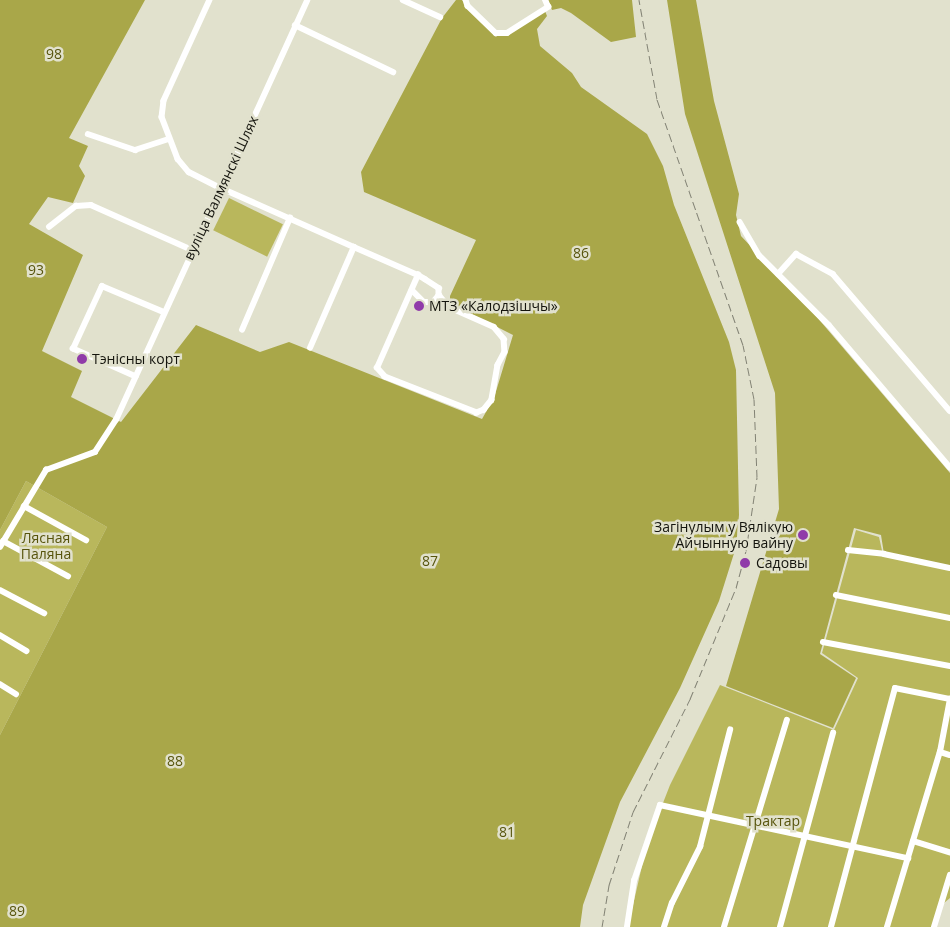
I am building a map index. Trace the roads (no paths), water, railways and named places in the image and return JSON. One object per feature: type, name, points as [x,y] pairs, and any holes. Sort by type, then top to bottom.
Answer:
[{"type":"street","points":[[210,0],[164,101],[162,117],[168,139],[182,166],[221,188],[418,275],[436,285],[439,295],[449,307],[494,327],[504,339],[505,352],[498,365],[492,400],[477,413],[385,377],[377,368],[418,275]]},
{"type":"street","name":"вуліца Валмянскі Шлях","points":[[0,547],[33,487],[46,470],[95,452],[125,401],[306,0]]},
{"type":"street","points":[[403,0],[440,16]]},
{"type":"street","points":[[466,0],[468,6],[496,33],[502,33],[548,8],[545,0]]},
{"type":"street","points":[[295,25],[393,72]]},
{"type":"street","points":[[88,134],[135,150],[168,139]]},
{"type":"street","points":[[49,227],[76,206],[90,205],[192,250]]},
{"type":"street","points":[[242,330],[290,218]]},
{"type":"street","points":[[740,222],[760,256],[829,325],[950,467]]},
{"type":"street","points":[[310,348],[354,247]]},
{"type":"street","points":[[778,274],[796,254],[833,274],[950,411]]},
{"type":"street","points":[[136,377],[74,349],[102,286],[164,312]]},
{"type":"street","points":[[412,290],[424,302],[433,302],[439,295]]},
{"type":"street","points":[[24,506],[86,540]]},
{"type":"street","points":[[3,541],[68,576]]},
{"type":"street","points":[[848,550],[884,554],[950,568]]},
{"type":"street","points":[[0,590],[44,614]]},
{"type":"street","points":[[836,595],[950,618]]},
{"type":"street","points":[[0,636],[27,651]]},
{"type":"street","points":[[823,642],[950,666]]},
{"type":"street","points":[[0,684],[16,694]]},
{"type":"street","points":[[831,927],[855,846],[895,688],[950,699],[940,752],[887,927]]},
{"type":"street","points":[[724,927],[738,890],[755,825],[787,720]]},
{"type":"street","points":[[664,927],[672,903],[700,846],[730,730]]},
{"type":"street","points":[[780,927],[833,733]]},
{"type":"street","points":[[940,752],[950,755]]},
{"type":"street","points":[[626,927],[634,881],[660,805],[908,858]]},
{"type":"street","points":[[913,841],[950,852]]},
{"type":"street","points":[[934,927],[950,875]]},
{"type":"railway","points":[[602,927],[609,885],[633,812],[690,699],[736,588],[746,551],[757,477],[754,399],[743,345],[657,99],[639,0]]},
{"type":"place","name":"МТЗ «Калодзішчы»","points":[[419,306]]},
{"type":"place","name":"Тэнісны корт","points":[[82,359]]},
{"type":"place","name":"Загінулым у Вялікую Айчынную вайну","points":[[803,535]]},
{"type":"place","name":"Садовы","points":[[745,563]]},
{"type":"park label","name":"98","points":[[54,54]]},
{"type":"park label","name":"86","points":[[581,253]]},
{"type":"park label","name":"93","points":[[36,270]]},
{"type":"park label","name":"Лясная Паляна","points":[[46,546]]},
{"type":"park label","name":"87","points":[[430,561]]},
{"type":"park label","name":"88","points":[[175,761]]},
{"type":"park label","name":"Трактар","points":[[773,821]]},
{"type":"park label","name":"81","points":[[507,832]]},
{"type":"park label","name":"89","points":[[17,911]]}]
